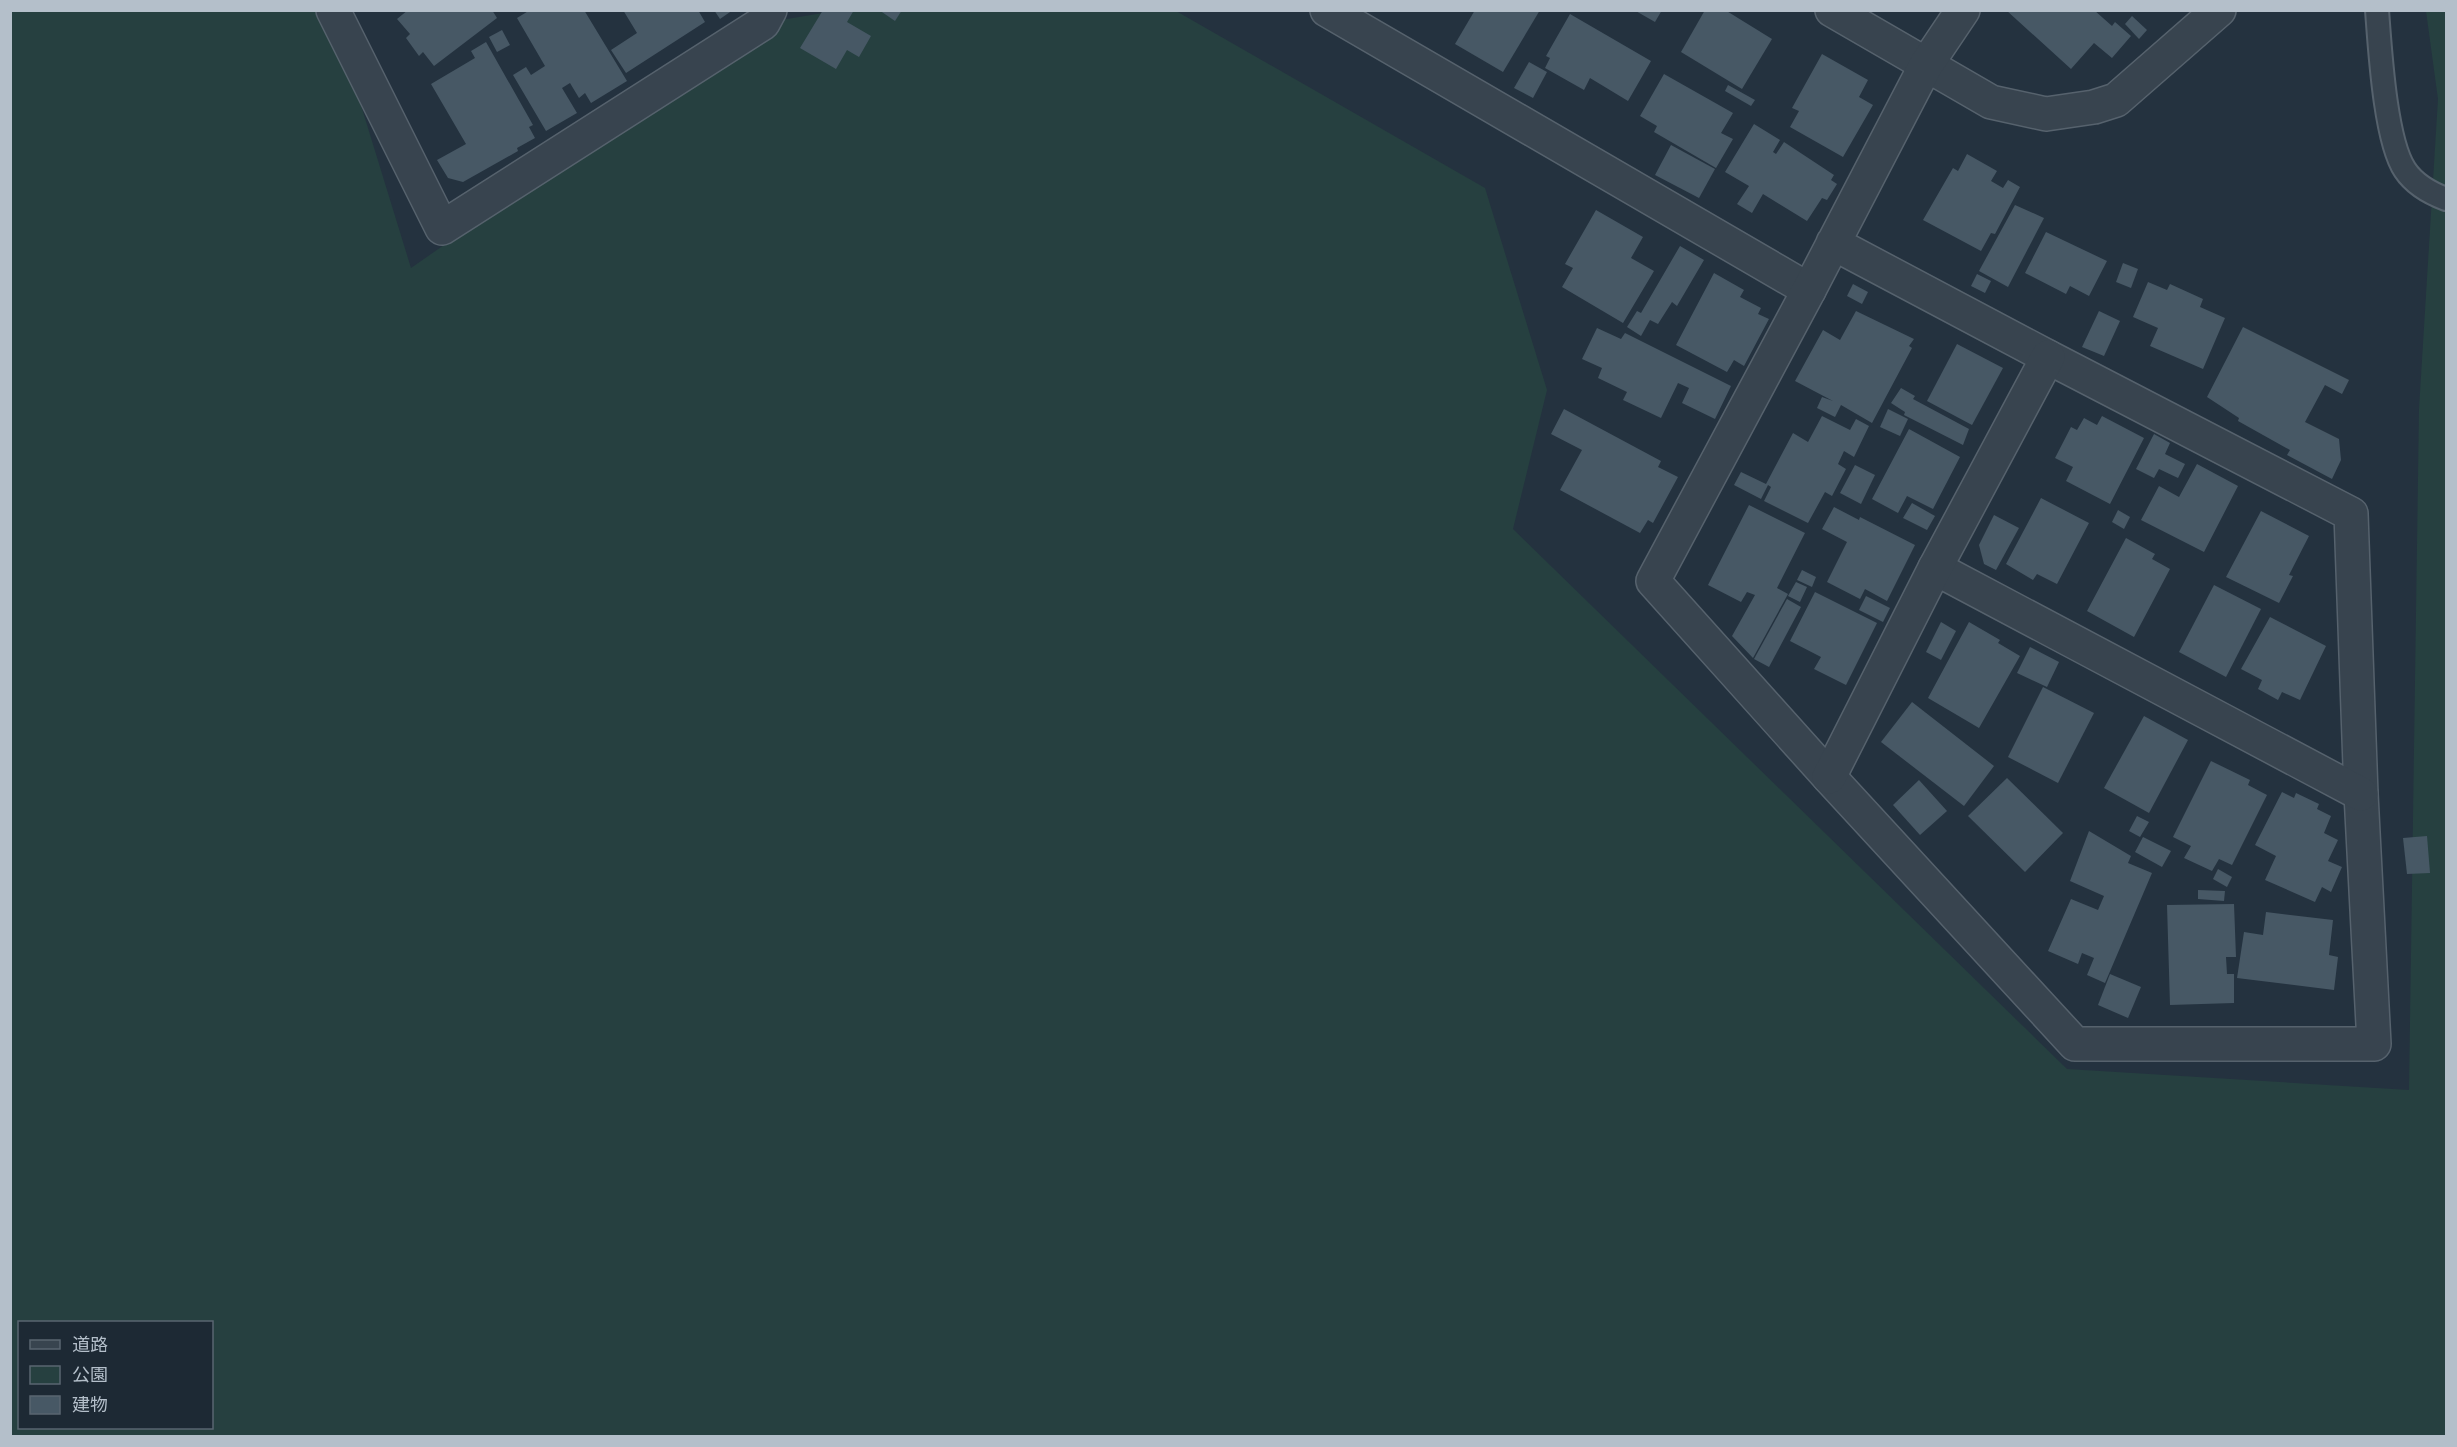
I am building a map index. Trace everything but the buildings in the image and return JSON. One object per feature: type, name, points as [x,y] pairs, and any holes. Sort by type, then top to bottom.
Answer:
[{"type":"street","points":[[333,10],[441,228],[763,23],[770,10]]},
{"type":"street","points":[[1327,10],[1809,290]]},
{"type":"street","points":[[1832,10],[1991,102],[2046,114],[2094,107],[2116,100],[2219,10]]},
{"type":"street","points":[[1833,243],[2351,514],[2361,794],[2374,1044],[2076,1044],[1829,777],[1653,581],[1809,290],[1833,243],[1926,65],[1963,10]]},
{"type":"street","points":[[1829,777],[1935,568],[2048,357]]},
{"type":"street","points":[[1935,568],[2361,794]]},
{"type":"lane","points":[[2377,10],[2392,136],[2405,170],[2426,191],[2446,199]]},
{"type":"green space","points":[[841,10],[1176,11],[1485,188],[1547,390],[1513,529],[2067,1069],[2409,1090],[2419,409],[2438,99],[2426,11],[2446,11],[2446,1436],[11,1436],[10,11],[332,11],[411,268],[763,23]]}]
